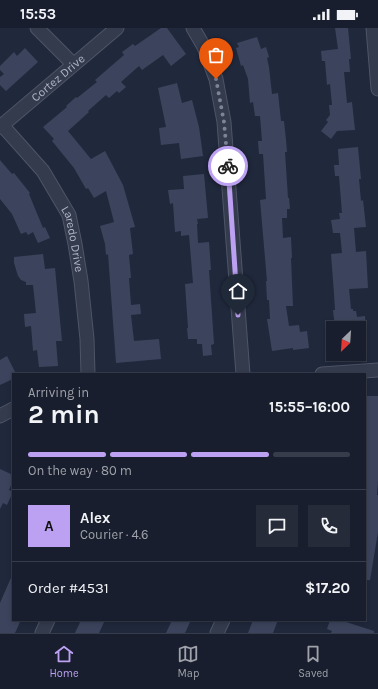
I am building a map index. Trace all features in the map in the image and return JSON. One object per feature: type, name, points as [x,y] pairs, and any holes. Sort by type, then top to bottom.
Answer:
[{"type":"street","points":[[37,28],[73,64]]},
{"type":"street","name":"Cortez Drive","points":[[1,126],[116,28]]},
{"type":"street","points":[[194,28],[204,47],[216,79],[224,122],[244,373]]},
{"type":"street","points":[[373,28],[378,89]]},
{"type":"street","name":"Laredo Drive","points":[[1,126],[43,171],[69,215],[81,281],[87,339],[88,373]]},
{"type":"street","points":[[336,373],[378,370]]},
{"type":"street","points":[[0,416],[12,410]]},
{"type":"street","points":[[42,633],[48,621]]},
{"type":"street","points":[[217,633],[223,621]]},
{"type":"building","points":[[161,28],[167,28],[186,54],[171,66],[163,55],[142,70],[139,66],[121,82],[126,87],[119,93],[117,91],[109,98],[106,95],[68,131],[91,159],[105,151],[123,185],[135,227],[130,228],[133,254],[129,255],[131,278],[129,278],[131,305],[140,304],[141,314],[131,315],[134,341],[159,339],[161,359],[116,363],[108,254],[106,255],[105,244],[100,226],[114,222],[106,191],[94,198],[88,188],[86,189],[74,168],[52,141],[54,139],[43,127],[67,107],[66,106],[76,97],[77,98],[97,82],[95,80],[124,55],[122,52],[133,44],[135,46]]},
{"type":"building","points":[[335,28],[348,28],[351,59],[349,59],[350,72],[344,72],[347,103],[352,102],[355,130],[337,131],[331,139],[321,131],[328,122],[326,120],[330,115],[329,105],[332,105],[330,84],[327,85],[325,61],[322,61],[321,51],[338,49]]},
{"type":"building","points":[[257,37],[261,49],[266,47],[269,57],[267,58],[272,94],[278,93],[281,121],[284,121],[287,152],[285,152],[288,198],[290,209],[287,209],[287,218],[282,218],[283,238],[291,237],[292,258],[293,306],[286,306],[289,326],[299,325],[300,332],[307,331],[309,348],[293,350],[293,348],[272,351],[267,319],[270,319],[269,300],[267,300],[267,281],[260,200],[266,199],[263,154],[259,154],[258,141],[262,141],[260,116],[255,116],[253,102],[250,103],[248,79],[243,65],[241,66],[236,48],[239,47],[237,43]]},
{"type":"building","points":[[25,48],[38,62],[6,91],[0,85],[0,77],[4,74],[0,70],[0,66],[14,52],[17,56]]},
{"type":"building","points":[[177,83],[182,103],[192,100],[199,127],[203,156],[181,159],[179,143],[161,145],[159,128],[166,127],[158,88]]},
{"type":"building","points":[[358,147],[361,179],[359,179],[361,201],[363,200],[366,227],[354,228],[356,252],[366,251],[368,288],[349,289],[351,309],[356,311],[357,317],[365,316],[365,321],[334,321],[333,310],[335,310],[331,254],[342,253],[340,233],[333,233],[331,220],[340,219],[339,213],[342,213],[339,176],[335,176],[334,165],[339,165],[338,149]]},
{"type":"building","points":[[0,160],[12,174],[14,173],[30,193],[29,194],[43,228],[45,227],[50,238],[38,243],[33,232],[28,235],[26,232],[21,234],[12,214],[0,199]]},
{"type":"building","points":[[204,174],[208,218],[197,219],[198,243],[209,242],[211,270],[209,270],[214,344],[211,345],[212,355],[203,356],[202,344],[197,344],[197,339],[188,339],[185,284],[193,283],[189,235],[181,236],[181,231],[175,232],[173,203],[170,204],[168,190],[184,189],[183,176]]},
{"type":"building","points":[[43,254],[45,269],[55,268],[62,341],[56,341],[58,366],[39,367],[37,350],[33,351],[31,326],[25,327],[24,314],[36,313],[33,285],[26,285],[26,282],[21,280],[18,276],[14,263],[14,257]]},
{"type":"building","points":[[7,356],[16,373],[12,373],[12,379],[0,385],[0,360]]},
{"type":"building","points":[[366,396],[378,396],[378,532],[370,580],[366,580]]},
{"type":"building","points":[[0,469],[12,475],[12,483],[9,490],[12,492],[12,494],[7,505],[3,503],[0,509]]},
{"type":"building","points":[[12,575],[12,621],[21,621],[15,633],[0,633],[0,603]]},
{"type":"building","points":[[81,621],[105,621],[99,633],[75,633]]},
{"type":"building","points":[[172,621],[191,621],[185,633],[166,633]]},
{"type":"building","points":[[253,621],[278,621],[273,633],[248,633]]},
{"type":"building","points":[[330,621],[343,621],[374,631],[374,633],[331,633],[332,631],[327,629]]},
{"type":"way so far","points":[[216,79],[224,122],[228,166]]},
{"type":"route","points":[[228,166],[238,315]]}]
